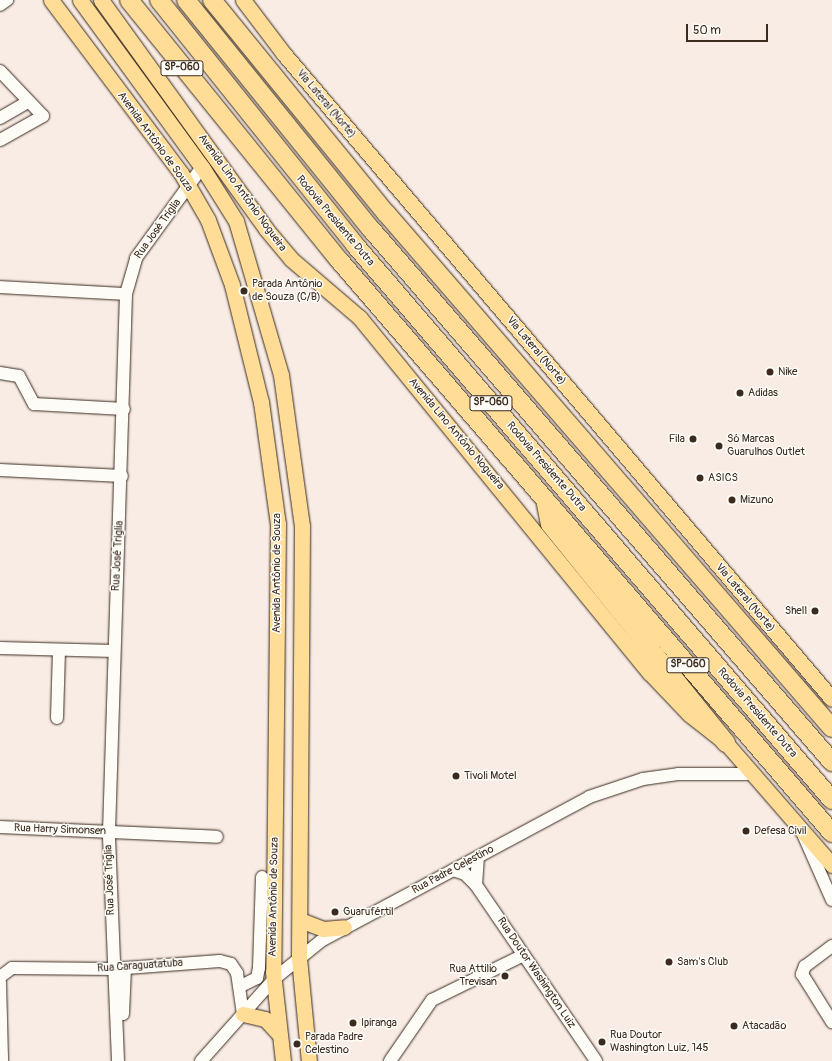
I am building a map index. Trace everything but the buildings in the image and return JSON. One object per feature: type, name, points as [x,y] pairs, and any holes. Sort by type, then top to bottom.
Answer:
[{"type":"highway","name":"Rodovia Presidente Dutra","points":[[129,0],[236,136],[832,833]]},
{"type":"highway","name":"Rodovia Presidente Dutra","points":[[159,0],[355,245],[832,800]]},
{"type":"highway","name":"Rodovia Presidente Dutra","points":[[186,0],[371,229],[832,762]]},
{"type":"highway","points":[[212,0],[386,213],[832,728]]},
{"type":"highway","points":[[544,497],[550,524],[726,743]]},
{"type":"main road","name":"Avenida Antônio de Souza","points":[[51,0],[189,187],[210,226],[232,285],[261,402],[273,474],[278,524],[274,979],[279,1050]]},
{"type":"main road","name":"Avenida Antônio de Souza","points":[[80,0],[202,167],[236,221],[250,262],[281,375],[293,442],[302,526],[299,958],[309,1061]]},
{"type":"main road","name":"Avenida Lino Antônio Nogueira","points":[[102,0],[291,259],[360,318],[650,673],[689,714],[726,743],[832,865]]},
{"type":"main road","name":"Via Lateral (Norte)","points":[[243,0],[284,54],[832,699]]},
{"type":"main road","points":[[300,920],[323,929],[344,927]]},
{"type":"main road","points":[[243,1014],[265,1019],[279,1050]]},
{"type":"street","points":[[0,6],[7,0]]},
{"type":"street","points":[[0,71],[43,116],[0,140]]},
{"type":"street","points":[[0,118],[28,102]]},
{"type":"street","name":"Rua José Triglia","points":[[118,1061],[113,968],[109,832],[114,651],[122,476],[126,294],[136,258],[189,187],[202,167]]},
{"type":"street","points":[[0,287],[126,294]]},
{"type":"street","points":[[0,373],[19,376],[34,404],[124,409]]},
{"type":"street","points":[[0,470],[122,476]]},
{"type":"street","points":[[0,648],[114,651]]},
{"type":"street","points":[[57,718],[59,650]]},
{"type":"street","name":"Rua Padre Celestino","points":[[201,1061],[274,979],[299,958],[344,927],[537,825],[613,787],[643,779],[678,774],[752,774]]},
{"type":"street","name":"Rua Harry Simonsen","points":[[0,828],[217,837]]},
{"type":"street","name":"Avenida Lino Antônio Nogueira","points":[[802,831],[832,900]]},
{"type":"street","points":[[476,885],[478,857]]},
{"type":"street","name":"Rua Doutor Washington Luiz","points":[[453,870],[465,874],[476,885],[596,1061]]},
{"type":"street","points":[[241,986],[257,978],[259,968],[262,877]]},
{"type":"street","points":[[832,946],[805,966],[802,974],[832,1022]]},
{"type":"street","points":[[390,1061],[432,1000],[524,955]]},
{"type":"street","name":"Rua Caraguatatuba","points":[[0,977],[12,968],[125,968],[220,961],[235,968],[241,986],[243,1014]]},
{"type":"street","points":[[117,1038],[123,1023],[125,968]]},
{"type":"street","points":[[0,982],[2,1061]]},
{"type":"place","name":"Parada Antônio de Souza (C/B)","points":[[244,291]]},
{"type":"place","name":"Nike","points":[[770,372]]},
{"type":"place","name":"Adidas","points":[[740,393]]},
{"type":"place","name":"Fila","points":[[693,439]]},
{"type":"place","name":"Só Marcas Guarulhos Outlet","points":[[719,446]]},
{"type":"place","name":"ASICS","points":[[700,478]]},
{"type":"place","name":"Mizuno","points":[[732,500]]},
{"type":"place","name":"Shell","points":[[815,611]]},
{"type":"place","name":"Tivoli Motel","points":[[456,776]]},
{"type":"place","name":"Defesa Civil","points":[[746,831]]},
{"type":"place","name":"Guarufértil","points":[[335,912]]},
{"type":"place","name":"Sam's Club","points":[[669,962]]},
{"type":"place","name":"Rua Attilio Trevisan","points":[[505,976]]},
{"type":"place","name":"Ipiranga","points":[[353,1023]]},
{"type":"place","name":"Atacadão","points":[[734,1026]]},
{"type":"place","name":"Rua Doutor Washington Luiz, 145","points":[[602,1042]]},
{"type":"place","name":"Parada Padre Celestino","points":[[297,1044]]}]
